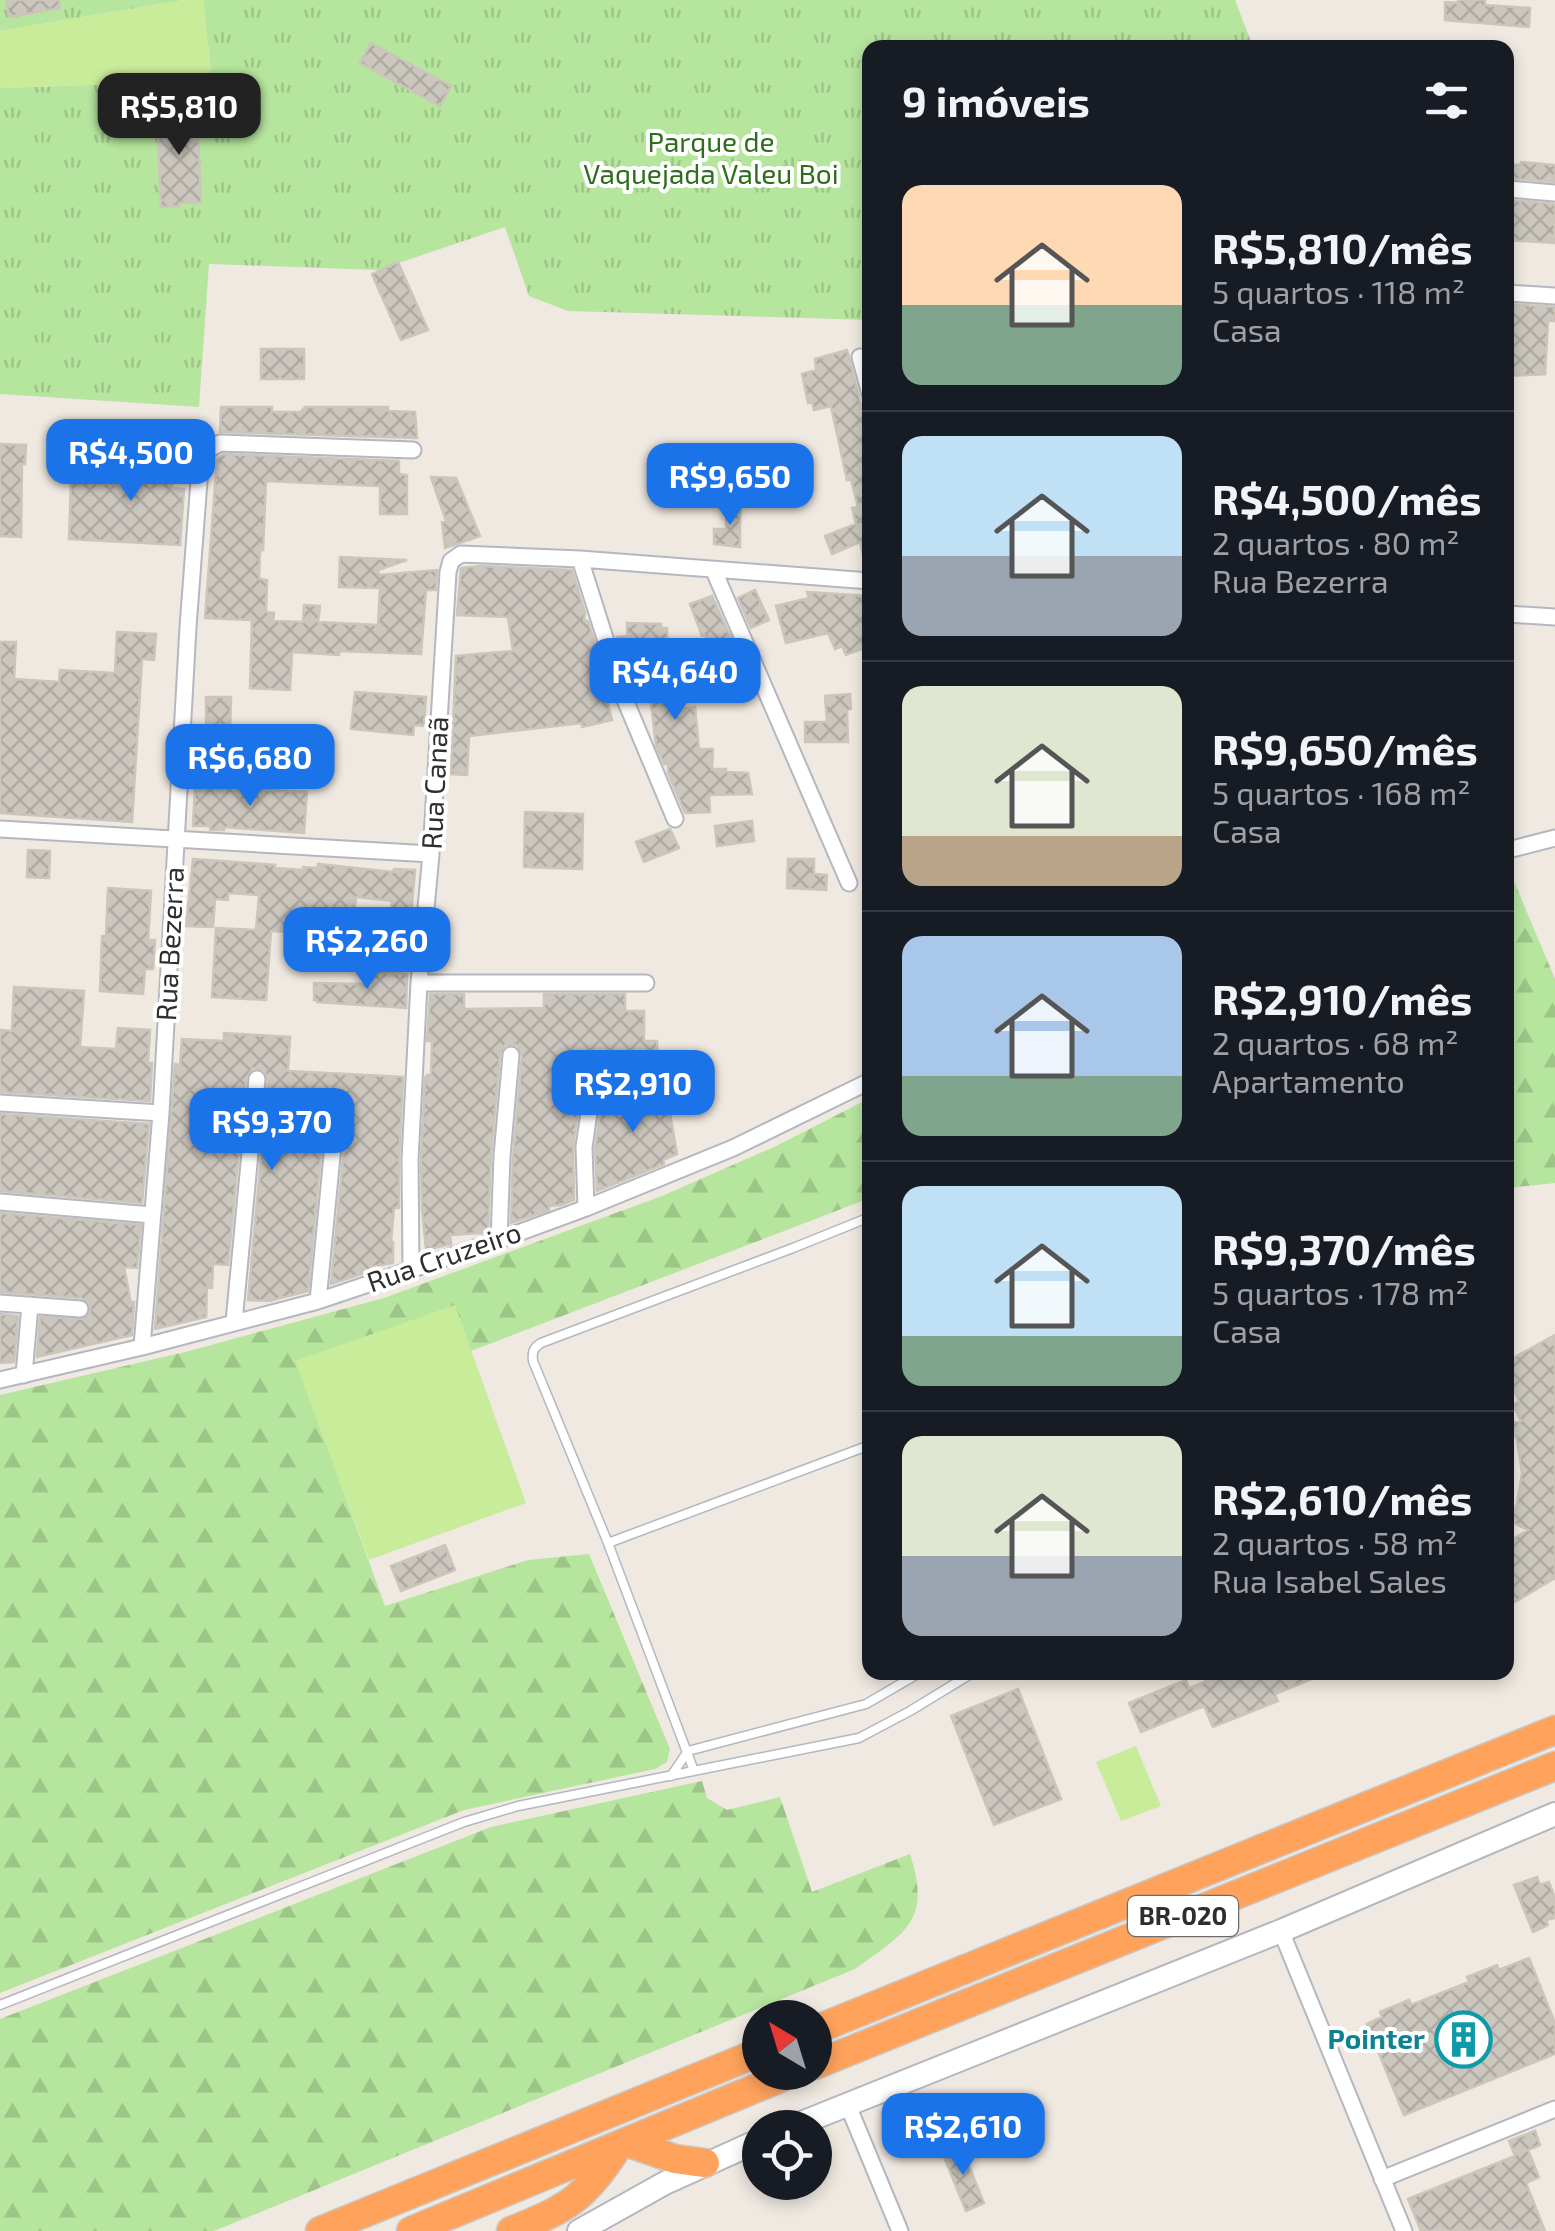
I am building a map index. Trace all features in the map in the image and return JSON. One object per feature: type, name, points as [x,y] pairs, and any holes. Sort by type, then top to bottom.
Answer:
[{"type":"highway","name":"BR-020","points":[[832,2023],[1555,1730]]},
{"type":"highway","name":"BR-020","points":[[832,2057],[1555,1766]]},
{"type":"highway","points":[[320,2231],[742,2059]]},
{"type":"highway","points":[[412,2231],[753,2090]]},
{"type":"highway","points":[[623,2145],[675,2160],[705,2163]]},
{"type":"highway","points":[[512,2231],[567,2207],[623,2145]]},
{"type":"street","points":[[1514,190],[1555,193]]},
{"type":"street","points":[[1514,294],[1555,296]]},
{"type":"street","points":[[860,357],[862,364]]},
{"type":"street","name":"Rua Bezerra","points":[[142,1347],[161,1113],[200,468],[206,451],[220,443],[413,450]]},
{"type":"street","name":"Rua Canaã","points":[[411,1268],[410,1160],[418,983],[431,854],[448,572],[451,561],[461,554],[580,559]]},
{"type":"street","points":[[674,819],[623,695],[580,559],[862,580]]},
{"type":"street","points":[[714,571],[849,883]]},
{"type":"street","points":[[1514,614],[1555,617]]},
{"type":"street","points":[[0,829],[431,854]]},
{"type":"street","points":[[1514,848],[1555,838]]},
{"type":"street","points":[[418,983],[646,983]]},
{"type":"street","points":[[499,1240],[511,1055]]},
{"type":"street","points":[[586,1208],[584,1147],[594,1077],[664,1079]]},
{"type":"street","points":[[234,1322],[257,1078]]},
{"type":"street","name":"Rua Cruzeiro","points":[[0,1380],[318,1300],[499,1240],[733,1148],[862,1084]]},
{"type":"street","points":[[0,1104],[161,1113]]},
{"type":"street","points":[[318,1300],[337,1104]]},
{"type":"street","points":[[0,1202],[152,1215]]},
{"type":"street","points":[[0,1303],[80,1309]]},
{"type":"street","points":[[24,1374],[30,1305]]},
{"type":"street","points":[[831,2110],[1282,1931],[1555,1814]]},
{"type":"street","points":[[1282,1931],[1404,2231]]},
{"type":"street","points":[[847,2103],[900,2231]]},
{"type":"street","points":[[1382,2179],[1555,2109]]},
{"type":"street","points":[[579,2231],[632,2200],[742,2148]]},
{"type":"lane","points":[[694,1771],[532,1354],[541,1342],[862,1220]]},
{"type":"lane","points":[[608,1544],[862,1448]]},
{"type":"lane","points":[[671,1776],[688,1751],[866,1704],[907,1680]]},
{"type":"lane","points":[[0,2005],[464,1822],[518,1806],[860,1738],[960,1680]]},
{"type":"green space","points":[[0,0],[185,0],[0,31]]},
{"type":"green space","name":"Parque de Vaquejada Valeu Boi","points":[[203,0],[1235,0],[1250,40],[862,40],[862,320],[568,311],[529,296],[505,227],[378,270],[209,264],[199,407],[0,394],[0,88],[212,81]]},
{"type":"green space","points":[[203,0],[212,81],[0,88],[0,31]]},
{"type":"green space","points":[[1514,881],[1555,979],[1555,1183],[1516,1187]]},
{"type":"green space","points":[[862,1102],[862,1201],[471,1351],[455,1306],[296,1361],[385,1606],[528,1560],[589,1554],[670,1749],[667,1762],[655,1769],[464,1810],[0,1993],[0,1395],[189,1351],[384,1298],[662,1196],[776,1146]]},
{"type":"green space","points":[[455,1305],[526,1503],[369,1560],[295,1361]]},
{"type":"green space","points":[[1136,1746],[1161,1806],[1121,1821],[1096,1762]]},
{"type":"green space","points":[[702,1781],[707,1798],[727,1810],[780,1797],[812,1892],[910,1854],[918,1895],[910,1923],[855,1969],[779,2000],[742,2000],[742,2015],[214,2231],[0,2231],[0,2019],[491,1827]]},
{"type":"building","points":[[6,0],[59,0],[60,8],[9,17]]},
{"type":"building","points":[[1445,2],[1530,8],[1529,27],[1445,20]]},
{"type":"building","points":[[371,43],[451,86],[440,106],[360,63]]},
{"type":"building","points":[[197,110],[201,202],[161,207],[157,112]]},
{"type":"building","points":[[1514,164],[1555,165],[1555,182],[1514,179]]},
{"type":"building","points":[[1514,201],[1555,204],[1554,243],[1514,240]]},
{"type":"building","points":[[398,262],[428,330],[401,340],[372,274]]},
{"type":"building","points":[[1514,304],[1555,307],[1555,321],[1548,321],[1545,374],[1514,376]]},
{"type":"building","points":[[261,349],[304,349],[304,379],[261,379]]},
{"type":"building","points":[[847,350],[862,409],[862,550],[860,542],[832,554],[825,536],[856,524],[852,508],[858,507],[851,479],[847,480],[831,406],[814,410],[812,402],[808,403],[802,374],[816,370],[815,359]]},
{"type":"building","points":[[221,407],[272,407],[272,412],[301,412],[305,407],[388,407],[388,411],[415,412],[417,438],[220,432]]},
{"type":"building","points":[[0,444],[26,445],[21,537],[0,536]]},
{"type":"building","points":[[133,446],[174,448],[172,488],[184,489],[180,545],[69,539],[71,482],[131,485]]},
{"type":"building","points":[[223,454],[399,461],[399,474],[407,475],[407,514],[380,514],[380,486],[266,481],[259,579],[267,580],[266,612],[274,613],[273,621],[303,622],[304,605],[320,606],[318,622],[378,625],[380,588],[339,587],[340,557],[407,560],[378,570],[379,575],[437,570],[436,590],[426,590],[421,654],[292,652],[290,690],[250,688],[252,620],[205,618],[217,459]]},
{"type":"building","points":[[431,477],[456,478],[480,536],[445,548],[442,522],[446,521]]},
{"type":"building","points":[[726,505],[740,505],[740,547],[714,544],[714,529],[726,529]]},
{"type":"building","points":[[461,568],[572,570],[584,621],[588,621],[608,686],[604,686],[612,720],[582,727],[582,723],[469,736],[467,775],[451,774],[456,656],[513,651],[508,617],[457,615]]},
{"type":"building","points":[[755,590],[769,620],[751,628],[738,598]]},
{"type":"building","points":[[807,592],[862,595],[862,649],[846,655],[842,646],[835,649],[828,633],[786,643],[776,606],[809,598]]},
{"type":"building","points":[[712,596],[731,638],[709,647],[690,604]]},
{"type":"building","points":[[627,623],[661,624],[661,628],[667,628],[668,685],[677,685],[680,709],[695,707],[699,749],[713,749],[712,769],[748,773],[752,794],[709,795],[710,812],[685,813],[668,764],[664,764],[656,746],[650,694],[639,694],[639,686],[632,686],[617,637],[627,636]]},
{"type":"building","points":[[117,632],[156,634],[154,660],[142,659],[132,822],[0,813],[0,642],[16,642],[14,679],[59,682],[60,670],[115,673]]},
{"type":"building","points":[[355,692],[426,697],[424,726],[414,725],[413,735],[351,729]]},
{"type":"building","points":[[850,694],[848,742],[805,742],[805,722],[827,722],[825,696]]},
{"type":"building","points":[[206,697],[231,697],[230,732],[248,733],[247,745],[253,745],[253,759],[206,757]]},
{"type":"building","points":[[195,786],[307,792],[304,833],[193,826]]},
{"type":"building","points":[[525,812],[583,814],[582,869],[524,867]]},
{"type":"building","points":[[752,821],[754,841],[717,846],[715,826]]},
{"type":"building","points":[[670,829],[679,848],[644,862],[636,842]]},
{"type":"building","points":[[28,850],[50,851],[49,878],[27,877]]},
{"type":"building","points":[[193,859],[303,870],[318,868],[318,864],[393,872],[415,870],[410,929],[390,927],[392,901],[356,897],[353,926],[332,924],[331,934],[271,931],[266,1000],[212,997],[216,928],[256,930],[259,895],[228,893],[228,900],[215,899],[213,927],[186,926]]},
{"type":"building","points":[[788,859],[814,859],[814,874],[827,875],[826,890],[787,888]]},
{"type":"building","points":[[108,888],[151,891],[148,940],[155,940],[153,969],[145,969],[143,994],[100,991]]},
{"type":"building","points":[[369,972],[407,974],[406,1008],[314,1000],[314,983],[368,984]]},
{"type":"building","points":[[14,987],[84,991],[80,1047],[116,1049],[118,1028],[150,1030],[150,1101],[0,1092],[0,1030],[12,1031]]},
{"type":"building","points":[[430,994],[464,994],[464,1009],[544,1008],[544,994],[625,994],[625,1011],[644,1011],[644,1041],[657,1041],[658,1068],[606,1070],[598,1061],[587,1064],[573,1146],[574,1200],[511,1223],[522,1055],[517,1045],[505,1045],[500,1054],[488,1230],[450,1235],[451,1244],[426,1250],[421,1160],[425,1078],[431,1075],[432,1041],[427,1041]]},
{"type":"building","points":[[224,1033],[290,1037],[288,1071],[403,1077],[399,1208],[394,1208],[391,1242],[393,1263],[370,1267],[371,1271],[331,1284],[348,1105],[344,1096],[333,1093],[326,1103],[308,1291],[269,1301],[248,1300],[268,1080],[264,1070],[253,1068],[246,1078],[228,1265],[213,1264],[206,1317],[155,1329],[175,1064],[180,1065],[182,1039],[224,1041]]},
{"type":"building","points":[[666,1090],[677,1154],[663,1160],[664,1164],[597,1191],[595,1148],[603,1093]]},
{"type":"building","points":[[0,1114],[149,1124],[142,1203],[0,1191]]},
{"type":"building","points":[[0,1213],[141,1225],[137,1268],[124,1267],[131,1303],[134,1302],[132,1335],[37,1357],[40,1317],[84,1319],[90,1314],[90,1305],[81,1298],[0,1292]]},
{"type":"building","points":[[0,1314],[18,1316],[14,1362],[0,1363]]},
{"type":"building","points":[[1555,1335],[1555,1578],[1514,1602],[1514,1538],[1528,1530],[1514,1523],[1522,1473],[1514,1433],[1514,1422],[1521,1421],[1514,1407],[1519,1401],[1514,1391],[1514,1358]]},
{"type":"building","points":[[445,1545],[455,1570],[401,1591],[391,1566]]},
{"type":"building","points":[[1186,1680],[1189,1688],[1209,1680],[1309,1680],[1275,1694],[1278,1701],[1213,1727],[1204,1706],[1141,1732],[1129,1703]]},
{"type":"building","points":[[1018,1689],[1061,1799],[994,1825],[951,1716]]},
{"type":"building","points":[[1537,1877],[1540,1885],[1549,1882],[1555,1898],[1555,1918],[1546,1920],[1548,1925],[1533,1932],[1514,1885]]},
{"type":"building","name":"Pointer","points":[[1529,1958],[1555,2023],[1555,2054],[1404,2115],[1367,2024],[1382,2017],[1380,2012],[1409,2000],[1411,2005],[1469,1982],[1467,1977],[1497,1965],[1499,1970]]},
{"type":"building","points":[[1535,2131],[1540,2145],[1528,2150],[1539,2177],[1526,2183],[1545,2231],[1421,2231],[1408,2199],[1515,2156],[1509,2141]]},
{"type":"building","points":[[960,2144],[984,2203],[966,2211],[942,2152]]},
{"type":"place","name":"Pointer","points":[[1464,2039]]}]
